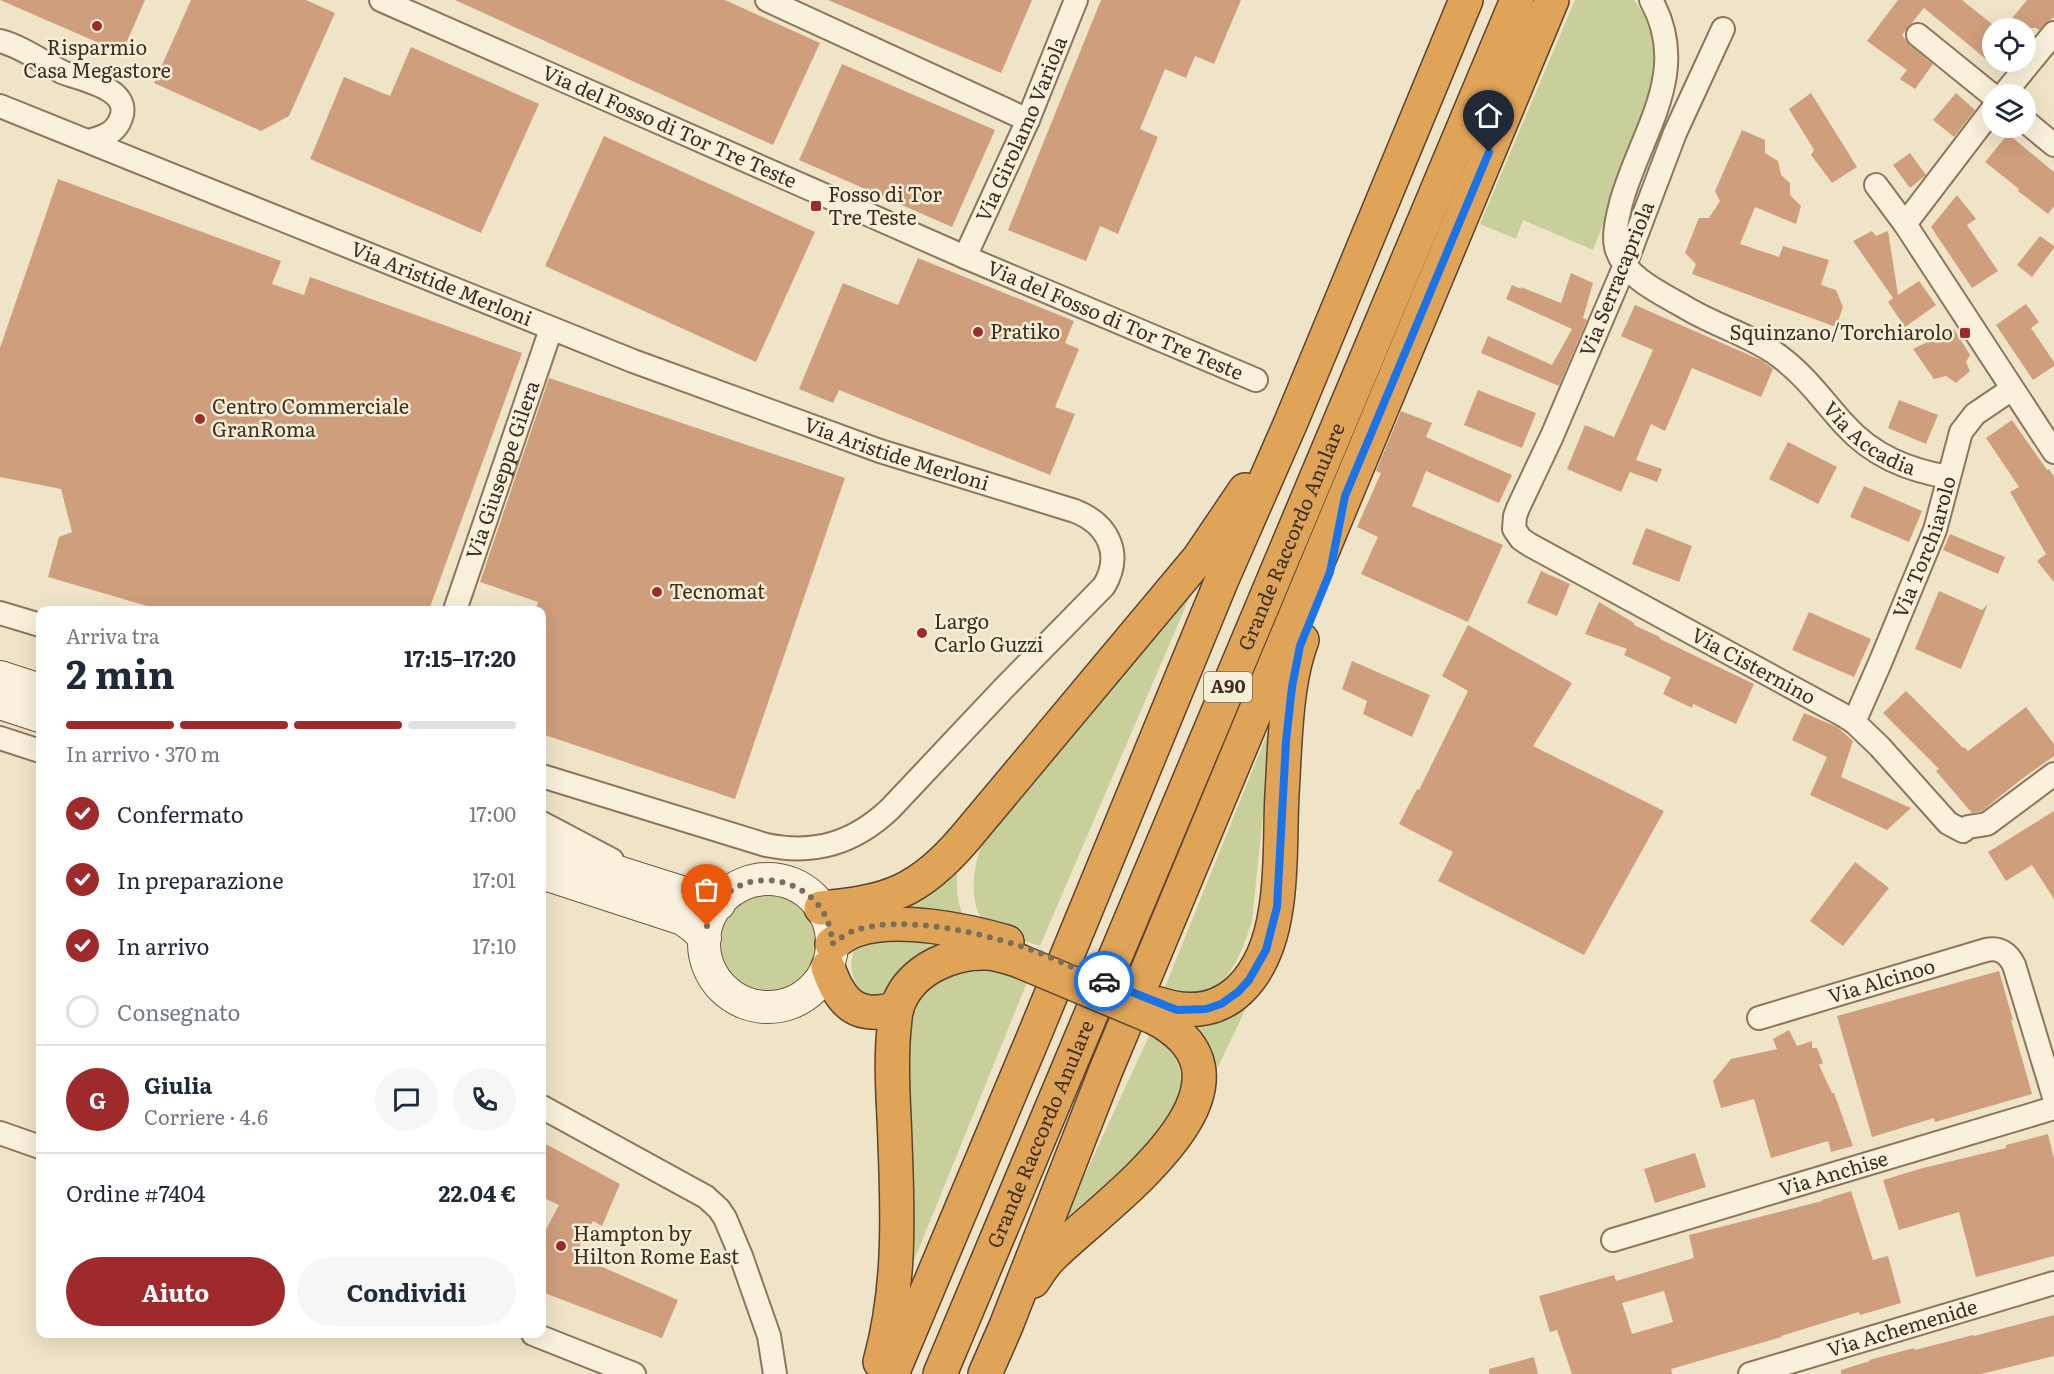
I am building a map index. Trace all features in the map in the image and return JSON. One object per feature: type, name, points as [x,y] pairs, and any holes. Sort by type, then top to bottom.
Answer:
[{"type":"highway","name":"A90","points":[[892,1374],[1466,0]]},
{"type":"highway","name":"Grande Raccordo Anulare","points":[[940,1374],[1517,0]]},
{"type":"highway","points":[[985,1374],[1106,1070],[1552,0]]},
{"type":"highway","points":[[822,908],[863,903],[898,892],[925,878],[951,854],[1199,558],[1291,422]]},
{"type":"highway","points":[[1157,1011],[1206,1009],[1221,1004],[1238,992],[1249,980],[1266,950],[1277,907],[1285,751],[1292,687],[1300,646],[1330,572],[1345,496]]},
{"type":"highway","points":[[897,1008],[876,1012],[853,1007],[842,998],[836,989],[830,955],[845,935],[861,928],[904,925],[934,927],[960,932],[1021,954],[1157,1011],[1183,1036],[1197,1062],[1197,1094],[1187,1118],[1173,1140],[1120,1196],[1051,1256],[1030,1284],[1006,1326]]},
{"type":"highway","points":[[877,1374],[889,1328],[897,1258],[892,1060],[897,1008],[902,995],[917,978],[933,965],[946,959],[987,953],[1021,954]]},
{"type":"main road","points":[[0,676],[36,689]]},
{"type":"main road","points":[[0,703],[36,715]]},
{"type":"main road","points":[[546,850],[655,897],[705,938]]},
{"type":"main road","points":[[546,874],[655,897],[718,904]]},
{"type":"main road","points":[[768,880],[780,881],[798,887],[822,908],[830,924],[830,955],[818,983],[799,1000],[775,1007],[750,1005],[728,993],[712,974],[707,962],[705,938],[708,920],[718,904],[732,891],[743,885],[768,880]]},
{"type":"street","name":"Via del Fosso di Tor Tre Teste","points":[[381,0],[965,257],[1256,380]]},
{"type":"street","points":[[767,0],[1028,120]]},
{"type":"street","name":"Via Girolamo Variola","points":[[965,257],[1028,120],[1076,0]]},
{"type":"street","points":[[1621,256],[1616,228],[1622,199],[1657,111],[1666,76],[1665,33],[1662,21],[1651,0]]},
{"type":"street","name":"Via Serracapriola","points":[[1514,529],[1518,508],[1552,436],[1621,256],[1723,29]]},
{"type":"street","points":[[2012,84],[2054,33]]},
{"type":"street","points":[[1918,35],[1982,87]]},
{"type":"street","points":[[1,40],[65,73],[99,84],[116,94],[122,107],[120,121],[116,128],[108,134],[89,141]]},
{"type":"street","name":"Via Aristide Merloni","points":[[4,105],[551,329],[880,451],[1084,514],[1105,531],[1112,563],[1109,579],[1098,593],[1004,688],[907,792],[876,822],[842,841],[812,848],[766,845],[546,777]]},
{"type":"street","points":[[1905,224],[1982,123]]},
{"type":"street","points":[[2036,130],[2054,145]]},
{"type":"street","points":[[1876,184],[1905,224],[2054,452]]},
{"type":"street","name":"Via Accadia","points":[[1621,256],[1648,285],[1693,313],[1777,354],[1806,379],[1844,424],[1867,446],[1896,463],[1948,477]]},
{"type":"street","name":"Via Giuseppe Gilera","points":[[456,606],[551,329]]},
{"type":"street","name":"Via Torchiarolo","points":[[1854,722],[1935,530],[1961,432],[1979,410],[2012,389]]},
{"type":"street","name":"Via Cisternino","points":[[1514,529],[1521,539],[1530,545],[1823,703],[1854,722],[1880,747],[1948,823],[1963,831],[1968,827],[1981,826],[1992,821],[2054,774]]},
{"type":"street","points":[[0,613],[36,624]]},
{"type":"street","points":[[0,666],[36,679]]},
{"type":"street","points":[[0,738],[36,750]]},
{"type":"street","points":[[546,826],[655,897]]},
{"type":"street","points":[[546,886],[655,897]]},
{"type":"street","name":"Via Alcinoo","points":[[1759,1018],[1991,949],[2003,951],[2014,965],[2054,1097]]},
{"type":"street","name":"Via Anchise","points":[[1613,1240],[2054,1108]]},
{"type":"street","points":[[546,1109],[706,1197],[719,1209],[741,1256],[769,1336],[775,1374]]},
{"type":"street","points":[[0,1133],[36,1146]]},
{"type":"street","name":"Via Achemenide","points":[[1749,1374],[2054,1283]]},
{"type":"street","points":[[543,1338],[634,1374]]},
{"type":"green space","points":[[1575,0],[1634,0],[1644,14],[1655,41],[1658,69],[1635,143],[1593,250],[1523,220],[1516,239],[1480,224]]},
{"type":"green space","points":[[1194,587],[1040,946],[993,930],[981,918],[974,899],[974,877],[981,846]]},
{"type":"green space","points":[[1273,719],[1252,921],[1244,944],[1226,976],[1208,991],[1196,995],[1163,992]]},
{"type":"green space","points":[[957,865],[959,901],[967,923],[882,916],[915,903],[934,892],[950,876]]},
{"type":"green space","points":[[769,895],[788,899],[803,910],[814,925],[818,944],[814,963],[803,978],[788,989],[769,993],[750,989],[735,978],[724,963],[720,944],[724,925],[735,910],[750,899]]},
{"type":"green space","points":[[870,937],[945,940],[890,995],[876,996],[862,991],[854,981],[852,974],[855,949]]},
{"type":"green space","points":[[957,965],[1030,975],[913,1263],[905,1263],[909,1002]]},
{"type":"green space","points":[[1257,985],[1206,1092],[1183,1020]]},
{"type":"green space","points":[[1149,1036],[1172,1053],[1178,1064],[1181,1087],[1174,1112],[1156,1138],[1054,1241]]},
{"type":"building","name":"Risparmio Casa Megastore","points":[[0,0],[145,0],[122,53]]},
{"type":"building","points":[[191,0],[306,0],[335,13],[289,116],[261,131],[154,83]]},
{"type":"building","points":[[455,0],[725,0],[820,43],[773,145]]},
{"type":"building","points":[[828,0],[1032,0],[1001,73]]},
{"type":"building","points":[[1101,0],[1241,0],[1214,64],[1195,56],[1186,78],[1165,69],[1140,129],[1158,137],[1118,234],[1100,226],[1086,261],[1008,230]]},
{"type":"building","points":[[1898,0],[1962,0],[1984,18],[1982,18],[1982,56],[1924,8],[1902,35],[1910,45],[1933,64],[1915,89],[1900,79],[1907,70],[1867,41]]},
{"type":"building","points":[[2027,0],[2054,0],[2054,17],[2039,30],[2036,28],[2036,18],[2012,18]]},
{"type":"building","points":[[411,47],[539,104],[481,233],[310,159],[344,77],[390,96]]},
{"type":"building","points":[[842,64],[995,130],[952,227],[799,160]]},
{"type":"building","points":[[1811,93],[1857,167],[1832,183],[1811,155],[1814,150],[1789,109]]},
{"type":"building","points":[[1956,93],[1975,110],[1954,137],[1933,120]]},
{"type":"building","points":[[1742,130],[1765,140],[1765,153],[1778,161],[1781,175],[1790,183],[1790,195],[1801,206],[1796,224],[1755,207],[1740,244],[1779,257],[1783,246],[1829,260],[1821,285],[1836,290],[1843,307],[1836,327],[1692,274],[1696,264],[1685,253],[1699,218],[1709,218],[1720,201],[1715,191]]},
{"type":"building","points":[[604,136],[815,232],[756,362],[545,266]]},
{"type":"building","points":[[2005,138],[2013,138],[2054,172],[2054,206],[2048,214],[1985,162]]},
{"type":"building","points":[[1910,153],[1926,175],[1910,188],[1893,165]]},
{"type":"building","points":[[58,179],[281,261],[272,284],[304,295],[310,277],[522,353],[430,606],[147,606],[48,577],[59,537],[72,532],[61,489],[0,477],[0,348]]},
{"type":"building","points":[[1957,195],[1976,219],[1967,225],[1998,271],[1972,288],[1931,227]]},
{"type":"building","points":[[1872,231],[1876,236],[1888,231],[1898,295],[1919,281],[1936,305],[1905,327],[1888,302],[1893,298],[1853,241]]},
{"type":"building","points":[[2040,236],[2054,248],[2032,277],[2017,265]]},
{"type":"building","points":[[918,258],[1074,321],[1065,343],[1079,349],[1055,407],[1075,414],[1050,475],[839,390],[833,403],[799,389],[843,283],[898,305]]},
{"type":"building","points":[[1571,273],[1593,283],[1583,318],[1587,320],[1559,386],[1481,353],[1488,336],[1552,365],[1572,329],[1506,299],[1512,285],[1561,303]]},
{"type":"building","points":[[2026,304],[2039,322],[2031,328],[2054,362],[2054,366],[2033,380],[1996,325]]},
{"type":"building","points":[[1635,305],[1763,361],[1773,369],[1761,397],[1692,368],[1665,431],[1651,424],[1636,460],[1662,469],[1657,482],[1630,472],[1621,492],[1567,469],[1585,425],[1614,437],[1653,350],[1621,336]]},
{"type":"building","points":[[1954,329],[1970,355],[1966,362],[1970,371],[1956,383],[1946,376],[1934,379],[1913,349]]},
{"type":"building","name":"Tecnomat","points":[[549,378],[845,478],[735,799],[546,735],[546,606],[536,606],[538,602],[480,582]]},
{"type":"building","points":[[1478,390],[1536,413],[1522,448],[1464,425]]},
{"type":"building","points":[[1899,400],[1938,415],[1926,444],[1888,428]]},
{"type":"building","points":[[1401,411],[1432,423],[1426,437],[1512,475],[1499,503],[1426,471],[1412,506],[1503,545],[1468,622],[1361,574],[1378,537],[1357,527],[1381,473],[1376,471]]},
{"type":"building","points":[[2012,420],[2054,477],[2054,582],[2037,561],[2046,554],[2010,492],[2019,487],[1986,438]]},
{"type":"building","points":[[1788,442],[1837,467],[1818,504],[1769,479]]},
{"type":"building","points":[[1864,486],[1922,511],[1909,542],[1850,517]]},
{"type":"building","points":[[1646,528],[1692,546],[1679,582],[1632,564]]},
{"type":"building","points":[[1950,534],[2005,557],[1998,574],[1943,550]]},
{"type":"building","points":[[1541,571],[1570,584],[1557,616],[1527,603]]},
{"type":"building","points":[[1939,591],[1982,610],[1988,604],[1961,669],[1915,649]]},
{"type":"building","points":[[1599,602],[1660,639],[1754,684],[1736,724],[1693,704],[1692,708],[1663,694],[1671,677],[1624,655],[1627,649],[1585,634]]},
{"type":"building","points":[[1809,612],[1871,639],[1854,677],[1792,650]]},
{"type":"building","points":[[1468,625],[1572,683],[1533,746],[1664,811],[1584,955],[1438,881],[1453,852],[1399,824],[1417,789],[1419,790],[1468,691],[1442,676]]},
{"type":"building","points":[[1352,661],[1430,695],[1412,737],[1363,714],[1367,701],[1342,689]]},
{"type":"building","points":[[1906,691],[1968,751],[2026,707],[2054,744],[2054,756],[1982,811],[1972,813],[1936,771],[1939,769],[1883,713]]},
{"type":"building","points":[[1804,713],[1837,727],[1853,741],[1841,777],[1911,808],[1887,830],[1810,795],[1827,757],[1792,740]]},
{"type":"building","points":[[2054,811],[2054,899],[2032,865],[2006,881],[1988,852]]},
{"type":"building","points":[[1855,862],[1889,888],[1843,946],[1810,921]]},
{"type":"building","points":[[1999,971],[2032,1094],[1935,1122],[1934,1118],[1872,1137],[1837,1016]]},
{"type":"building","points":[[1789,1030],[1797,1046],[1812,1041],[1812,1048],[1817,1048],[1823,1063],[1819,1065],[1834,1093],[1853,1146],[1831,1152],[1828,1141],[1771,1158],[1754,1099],[1721,1108],[1713,1081],[1731,1059],[1777,1049],[1773,1039]]},
{"type":"building","points":[[2048,1134],[2054,1159],[2054,1256],[1976,1277],[1959,1212],[1899,1230],[1883,1180],[2006,1148],[2006,1145]]},
{"type":"building","name":"Hampton by Hilton Rome East","points":[[546,1144],[620,1184],[602,1226],[593,1221],[575,1255],[678,1300],[662,1338],[546,1294],[546,1229],[559,1205],[546,1199]]},
{"type":"building","points":[[1695,1153],[1706,1187],[1655,1203],[1644,1169]]},
{"type":"building","points":[[1851,1191],[1873,1260],[1888,1256],[1901,1303],[1860,1315],[1859,1312],[1671,1369],[1672,1374],[1572,1374],[1557,1330],[1550,1332],[1539,1296],[1614,1275],[1616,1281],[1694,1258],[1689,1235]],"holes":[[[1664,1291],[1673,1322],[1632,1334],[1622,1303]]]},
{"type":"building","points":[[2054,1315],[2054,1356],[1981,1374],[1841,1374],[1841,1370],[1869,1360]]},
{"type":"building","points":[[1534,1357],[1538,1374],[1489,1374],[1489,1369]]},
{"type":"way so far","points":[[707,926],[714,909],[732,891],[755,881],[774,880],[798,887],[822,908],[830,924],[832,944],[850,932],[861,928],[904,925],[934,927],[1025,947],[1104,981]]},
{"type":"place","name":"Risparmio Casa Megastore","points":[[97,26]]},
{"type":"place","name":"Fosso di Tor Tre Teste","points":[[816,206]]},
{"type":"place","name":"Pratiko","points":[[978,332]]},
{"type":"place","name":"Squinzano/Torchiarolo","points":[[1965,333]]},
{"type":"place","name":"Centro Commerciale GranRoma","points":[[200,419]]},
{"type":"place","name":"Tecnomat","points":[[657,592]]},
{"type":"place","name":"Largo Carlo Guzzi","points":[[922,633]]},
{"type":"place","name":"Hampton by Hilton Rome East","points":[[561,1246]]},
{"type":"route","points":[[1104,981],[1177,1010],[1206,1009],[1221,1004],[1238,992],[1249,980],[1266,950],[1277,907],[1288,711],[1300,646],[1330,572],[1345,496],[1489,152]]}]
